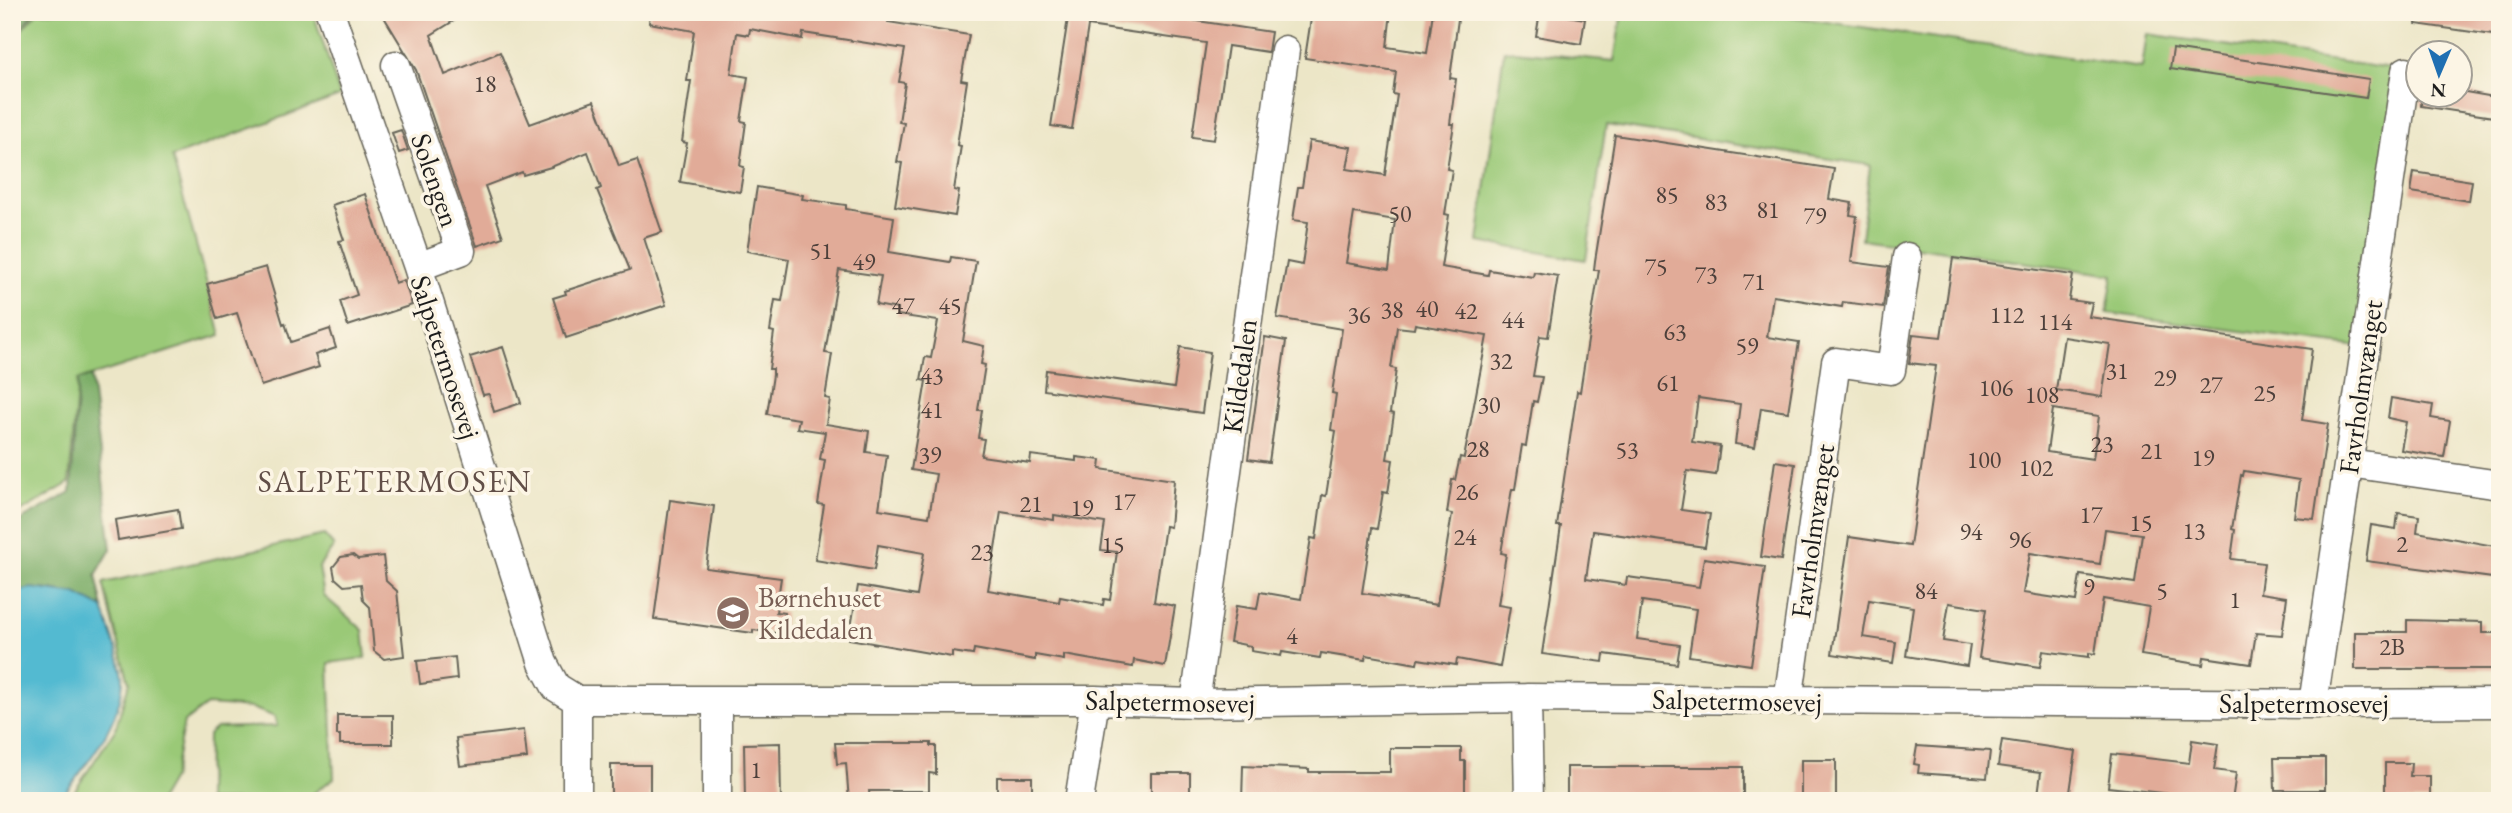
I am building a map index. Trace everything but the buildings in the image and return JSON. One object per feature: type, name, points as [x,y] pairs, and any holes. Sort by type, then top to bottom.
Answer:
[{"type":"street","name":"Salpetermosevej","points":[[330,12],[418,267],[543,663],[556,687],[577,700],[1095,700],[1195,703],[1527,698],[2500,703]]},
{"type":"street","name":"Kildedalen","points":[[1195,703],[1286,50]]},
{"type":"street","name":"Solengen","points":[[396,65],[461,251],[418,267]]},
{"type":"street","name":"Favrholmvænget","points":[[2313,704],[2404,85]]},
{"type":"street","name":"Favrholmvænget","points":[[1788,701],[1836,362],[1891,370],[1907,257]]},
{"type":"street","points":[[2349,463],[2500,485]]},
{"type":"street","points":[[1527,698],[1529,801]]},
{"type":"street","points":[[577,700],[577,801]]},
{"type":"street","points":[[717,700],[717,801]]},
{"type":"street","points":[[1079,801],[1095,700]]},
{"type":"green space","points":[[12,12],[34,12],[12,40]]},
{"type":"green space","points":[[37,12],[313,12],[340,96],[172,157],[221,335],[78,380],[69,483],[12,517],[12,41]]},
{"type":"green space","points":[[1622,12],[1759,12],[2142,68],[2147,34],[2404,71],[2366,348],[2107,313],[2113,275],[1861,239],[1870,165],[1606,125],[1586,260],[1478,242],[1504,50],[1614,61]]},
{"type":"green space","points":[[91,376],[111,549],[96,575],[103,608],[59,591],[37,589],[12,592],[12,525],[71,492],[78,380]]},
{"type":"green space","points":[[324,535],[334,546],[319,567],[324,596],[363,630],[366,658],[329,663],[334,778],[303,801],[207,800],[208,735],[216,728],[277,726],[275,717],[252,708],[207,705],[184,722],[173,777],[159,801],[68,801],[115,730],[129,683],[103,583]]},
{"type":"water","points":[[32,588],[76,594],[103,608],[123,675],[120,699],[108,730],[90,760],[59,801],[12,801],[12,592]]},
{"type":"place","name":"Børnehuset Kildedalen","points":[[733,613]]},
{"type":"district","name":"SALPETERMOSEN","points":[[395,482]]}]
